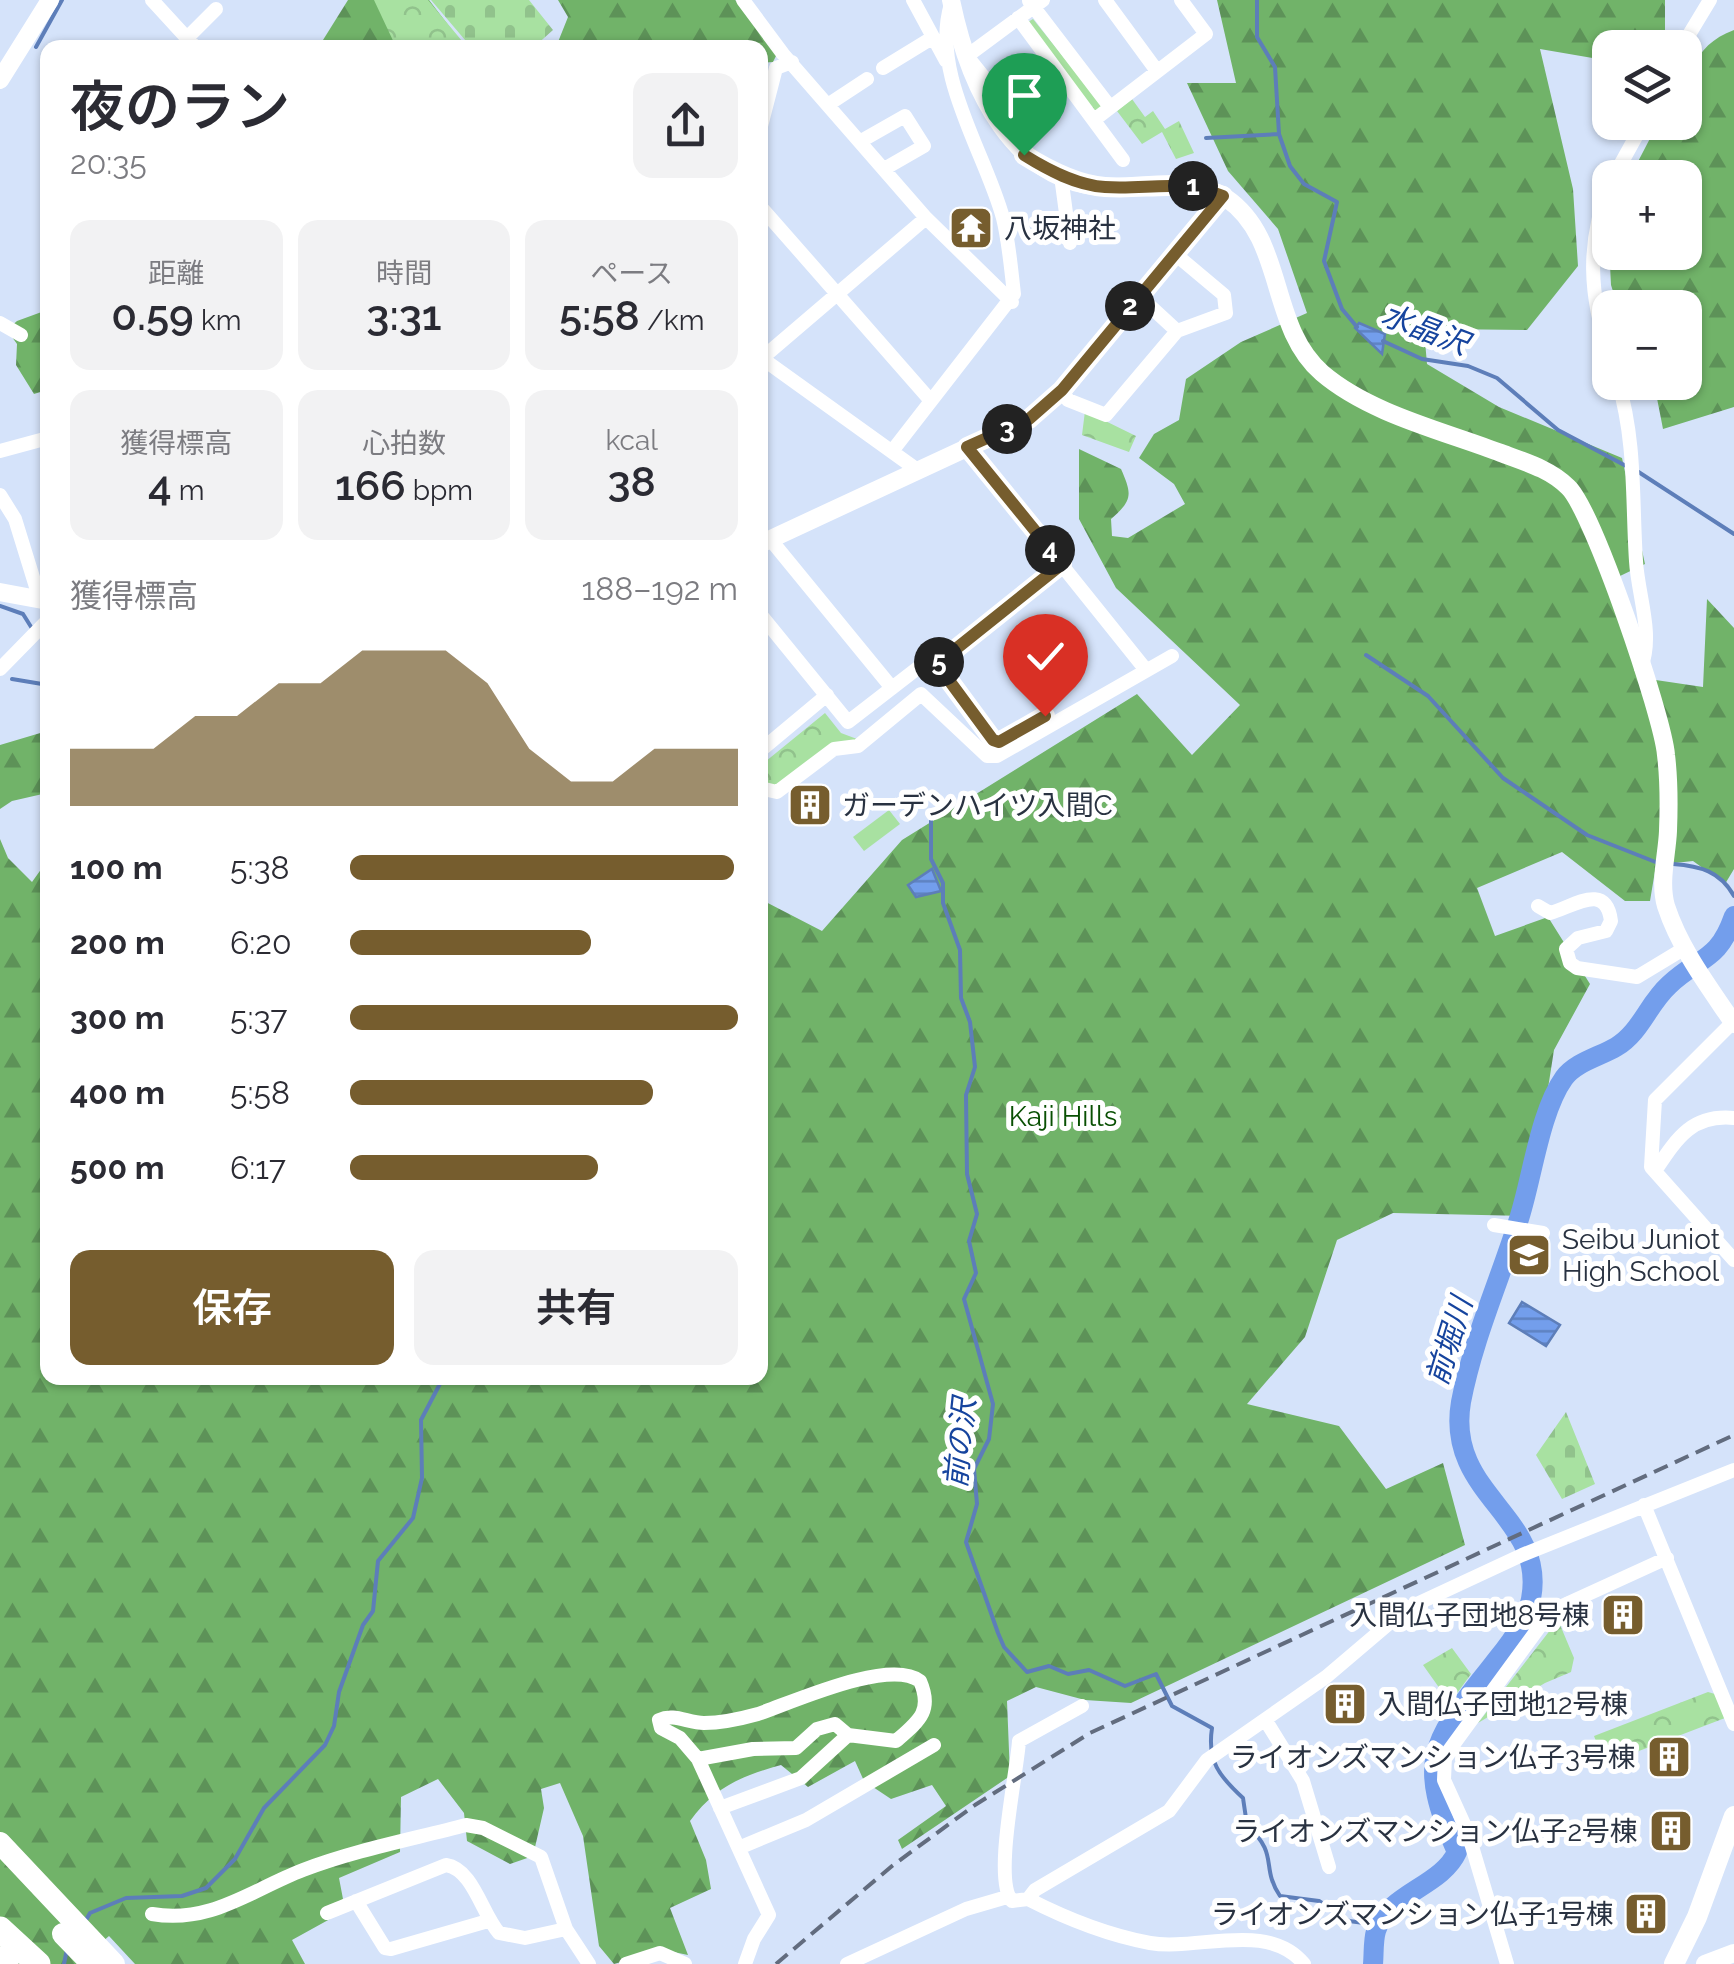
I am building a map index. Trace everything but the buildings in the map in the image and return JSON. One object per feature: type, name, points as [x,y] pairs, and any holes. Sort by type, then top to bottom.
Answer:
[{"type":"highway","points":[[0,1843],[49,1908]]},
{"type":"highway","points":[[0,1865],[98,1959]]},
{"type":"highway","points":[[0,1929],[38,1964]]},
{"type":"highway","points":[[0,1959],[6,1964]]},
{"type":"main road","points":[[1674,1964],[1698,1918],[1734,1816]]},
{"type":"street","points":[[0,80],[50,0]]},
{"type":"street","points":[[152,0],[188,40]]},
{"type":"street","points":[[743,0],[926,218],[1012,302]]},
{"type":"street","points":[[913,0],[932,38],[1032,138]]},
{"type":"street","points":[[1105,0],[1158,71]]},
{"type":"street","points":[[1094,120],[1206,34],[1181,0]]},
{"type":"street","points":[[1692,30],[1710,0]]},
{"type":"street","points":[[893,450],[1012,302],[1014,294],[1003,218],[964,120],[951,2]]},
{"type":"street","points":[[958,61],[1035,2],[1110,107]]},
{"type":"street","points":[[193,40],[216,9]]},
{"type":"street","points":[[1018,18],[1123,160]]},
{"type":"street","points":[[884,68],[932,38]]},
{"type":"street","points":[[958,61],[1008,140],[1024,155],[1061,176],[1104,187],[1171,182],[1223,196],[1253,225],[1268,259],[1288,330],[1320,371],[1368,401],[1537,467],[1572,490],[1591,521],[1666,750],[1666,905],[1686,950],[1733,1023],[1656,1100],[1650,1157],[1655,1171],[1734,1260]]},
{"type":"street","points":[[768,68],[792,62]]},
{"type":"street","points":[[829,104],[866,80]]},
{"type":"street","points":[[861,141],[906,116],[924,146],[884,169]]},
{"type":"street","points":[[1061,176],[1070,243]]},
{"type":"street","points":[[768,540],[1029,419],[1062,390],[1223,196]]},
{"type":"street","points":[[768,215],[931,402]]},
{"type":"street","points":[[768,352],[926,218]]},
{"type":"street","points":[[1062,390],[1068,400],[1106,415],[1177,331],[1226,313],[1224,295],[1175,254]]},
{"type":"street","points":[[1139,296],[1177,331]]},
{"type":"street","points":[[0,322],[21,335]]},
{"type":"street","points":[[768,363],[916,469]]},
{"type":"street","points":[[1621,400],[1632,460],[1636,564],[1648,649],[1640,669]]},
{"type":"street","points":[[0,451],[40,440]]},
{"type":"street","points":[[967,447],[1146,670]]},
{"type":"street","points":[[0,495],[15,519],[40,590]]},
{"type":"street","points":[[768,544],[892,688]]},
{"type":"street","points":[[937,664],[1062,564]]},
{"type":"street","points":[[0,592],[40,600]]},
{"type":"street","points":[[768,624],[848,722],[932,657],[993,740],[999,742],[1045,716]]},
{"type":"street","points":[[0,669],[40,628]]},
{"type":"street","points":[[768,790],[777,792],[834,749],[858,746],[920,694],[944,721],[992,758],[1172,656]]},
{"type":"street","points":[[768,744],[826,694]]},
{"type":"street","points":[[1538,906],[1550,913],[1589,897],[1600,900],[1609,910],[1611,921],[1606,931],[1578,938],[1566,948],[1570,962],[1577,968],[1638,976],[1686,950]]},
{"type":"street","points":[[1655,1171],[1676,1139],[1692,1124],[1714,1116],[1734,1118]]},
{"type":"street","points":[[1494,1224],[1543,1232]]},
{"type":"street","points":[[847,1964],[901,1943],[966,1909],[1007,1897],[1020,1902],[1028,1899],[1034,1890],[1170,1811],[1211,1757],[1326,1677],[1386,1626],[1391,1616],[1527,1553],[1567,1541],[1644,1505],[1734,1470]]},
{"type":"street","points":[[1644,1505],[1734,1724]]},
{"type":"street","points":[[1508,1964],[1468,1834],[1444,1780],[1444,1756],[1550,1611],[1667,1558]]},
{"type":"street","points":[[745,1964],[754,1938],[769,1915],[698,1760],[680,1738],[661,1728],[659,1720],[668,1716],[701,1723],[736,1720],[836,1686],[904,1673],[920,1681],[927,1710],[896,1741]]},
{"type":"street","points":[[1007,1897],[1004,1858],[1019,1742],[1082,1706]]},
{"type":"street","points":[[1266,1721],[1303,1782],[1329,1867]]},
{"type":"street","points":[[698,1760],[753,1749],[796,1748],[817,1729],[836,1724],[848,1735],[896,1741],[910,1758]]},
{"type":"street","points":[[720,1808],[801,1778],[848,1735]]},
{"type":"street","points":[[741,1847],[806,1820],[934,1744]]},
{"type":"street","points":[[152,1914],[174,1918],[214,1912],[304,1870],[466,1825],[484,1828],[540,1857],[566,1929],[589,1964]]},
{"type":"street","points":[[328,1913],[376,1890],[454,1866],[466,1877],[488,1920],[510,1938],[566,1929]]},
{"type":"street","points":[[1028,1899],[1078,1924],[1149,1943],[1234,1940],[1278,1944],[1304,1964]]},
{"type":"street","points":[[356,1901],[385,1948],[488,1920]]},
{"type":"street","points":[[626,1964],[660,1953],[685,1964]]},
{"type":"street","points":[[1705,1964],[1734,1953]]},
{"type":"green space","points":[[348,0],[429,0],[460,40],[323,40]]},
{"type":"green space","points":[[374,0],[428,0],[461,40],[393,40]]},
{"type":"green space","points":[[431,0],[529,0],[553,30],[542,40],[465,40]]},
{"type":"green space","points":[[558,0],[735,0],[750,13],[768,40],[559,40],[568,17]]},
{"type":"green space","name":"Kaji Hills","points":[[1217,0],[1665,0],[1665,30],[1592,30],[1592,58],[1540,49],[1573,189],[1578,266],[1527,330],[1439,329],[1425,341],[1427,364],[1499,407],[1622,458],[1645,564],[1620,576],[1649,679],[1703,687],[1707,599],[1734,628],[1734,869],[1725,884],[1693,861],[1656,865],[1650,901],[1625,901],[1562,852],[1477,888],[1495,936],[1548,917],[1590,984],[1554,1050],[1528,1216],[1393,1213],[1337,1240],[1305,1337],[1247,1404],[1339,1426],[1386,1489],[1443,1463],[1465,1545],[1131,1703],[1085,1700],[1036,1687],[1007,1701],[1010,1776],[902,1849],[898,1840],[946,1806],[932,1785],[891,1799],[864,1781],[855,1761],[808,1787],[781,1765],[730,1784],[709,1799],[690,1821],[706,1860],[711,1889],[670,1908],[688,1955],[664,1950],[614,1964],[599,1946],[583,1836],[560,1783],[541,1789],[544,1808],[533,1856],[510,1864],[467,1841],[464,1813],[438,1779],[401,1797],[400,1852],[339,1878],[343,1899],[330,1919],[292,1940],[305,1964],[135,1964],[109,1936],[77,1964],[0,1964],[0,839],[8,858],[32,882],[40,871],[40,1385],[768,1385],[768,903],[822,931],[902,840],[1137,694],[1192,755],[1240,705],[1116,588],[1079,519],[1079,449],[1121,469],[1125,478],[1128,496],[1111,519],[1112,536],[1128,538],[1185,504],[1174,484],[1139,458],[1154,434],[1179,420],[1186,379],[1241,342],[1307,313],[1278,229],[1228,171],[1187,83],[1236,83]]},
{"type":"green space","points":[[1033,19],[1102,105],[1101,109],[1093,111],[1028,22]]},
{"type":"green space","points":[[1734,30],[1734,407],[1663,429],[1657,400],[1702,400],[1702,290],[1613,290],[1610,270],[1702,270],[1702,160],[1639,160],[1649,140],[1702,140],[1702,52]]},
{"type":"green space","points":[[768,40],[777,54],[773,62],[768,62]]},
{"type":"green space","points":[[1132,99],[1145,117],[1153,111],[1165,129],[1179,121],[1194,153],[1176,159],[1162,132],[1142,144],[1117,111]]},
{"type":"green space","points":[[40,313],[40,392],[34,394],[16,365],[17,344],[7,330],[17,321]]},
{"type":"green space","points":[[1085,411],[1136,436],[1129,452],[1082,435]]},
{"type":"green space","points":[[825,713],[841,733],[857,739],[777,792],[768,789],[768,759]]},
{"type":"green space","points":[[40,733],[40,795],[12,801],[0,809],[0,745]]},
{"type":"green space","points":[[889,810],[900,824],[864,851],[853,837]]},
{"type":"green space","points":[[1566,1412],[1595,1484],[1562,1499],[1536,1455]]},
{"type":"green space","points":[[1558,1620],[1574,1658],[1571,1672],[1478,1723]]},
{"type":"green space","points":[[1452,1648],[1471,1674],[1450,1703],[1423,1665]]},
{"type":"green space","points":[[1708,1692],[1715,1694],[1725,1718],[1605,1764],[1594,1736]]},
{"type":"water","points":[[1359,323],[1385,334],[1382,354],[1355,328]]},
{"type":"water","points":[[932,869],[941,891],[916,897],[908,885]]},
{"type":"water","points":[[1522,1302],[1560,1325],[1546,1346],[1509,1323]]},
{"type":"waterway","points":[[36,47],[62,0]]},
{"type":"waterway","name":"水晶沢","points":[[1257,0],[1257,37],[1275,67],[1279,134],[1290,166],[1304,184],[1337,202],[1324,261],[1342,309],[1357,327]]},
{"type":"waterway","points":[[1206,138],[1279,134]]},
{"type":"waterway","name":"水晶沢","points":[[1383,341],[1422,359],[1468,366],[1497,378],[1558,430],[1628,467]]},
{"type":"waterway","name":"水晶沢","points":[[1637,471],[1734,534]]},
{"type":"waterway","points":[[0,606],[23,614],[33,630]]},
{"type":"waterway","points":[[1366,655],[1428,696],[1503,778],[1587,835],[1658,863]]},
{"type":"waterway","points":[[12,679],[40,684]]},
{"type":"waterway","name":"前の沢","points":[[931,819],[931,859],[943,883],[943,903],[960,950],[961,998],[970,1022],[975,1067],[966,1095],[967,1174],[977,1214],[969,1241],[976,1273],[964,1299],[993,1404],[989,1439],[974,1469],[977,1504],[966,1542],[998,1633],[1004,1647],[1027,1672],[1049,1666],[1068,1674],[1089,1670],[1125,1686],[1156,1674],[1172,1706],[1212,1728],[1213,1759],[1243,1798],[1247,1825],[1267,1853],[1271,1877],[1280,1896],[1319,1901],[1349,1921],[1379,1925]]},
{"type":"waterway","points":[[1673,864],[1708,871],[1734,896]]},
{"type":"waterway","name":"前堀川","points":[[1373,1964],[1375,1935],[1382,1918],[1440,1873],[1457,1852],[1436,1791],[1434,1768],[1438,1748],[1446,1728],[1518,1630],[1531,1599],[1532,1571],[1525,1546],[1467,1460],[1460,1434],[1461,1402],[1479,1333],[1523,1205],[1548,1110],[1569,1072],[1625,1041],[1669,985],[1715,950],[1734,916]]},
{"type":"waterway","points":[[86,1920],[90,1913],[126,1898],[182,1896],[206,1888],[235,1859],[264,1808],[325,1745],[334,1726],[339,1692],[363,1625],[373,1611],[378,1561],[413,1518],[422,1478],[421,1420],[439,1385]]},
{"type":"waterway","points":[[64,1964],[67,1949]]},
{"type":"railway","points":[[776,1964],[892,1866],[975,1805],[1090,1733],[1734,1435]]},
{"type":"place","name":"八坂神社","points":[[971,228]]},
{"type":"place","name":"ガーデンハイツ入間C","points":[[810,805]]},
{"type":"place","name":"Seibu Juniot High School","points":[[1529,1255]]},
{"type":"place","name":"入間仏子団地8号棟","points":[[1623,1615]]},
{"type":"place","name":"入間仏子団地12号棟","points":[[1345,1704]]},
{"type":"place","name":"ライオンズマンション仏子3号棟","points":[[1669,1757]]},
{"type":"place","name":"ライオンズマンション仏子2号棟","points":[[1671,1831]]},
{"type":"place","name":"ライオンズマンション仏子1号棟","points":[[1646,1914]]},
{"type":"route","points":[[1024,155],[1061,176],[1096,186],[1171,182],[1223,196],[1062,390],[1029,419],[967,447],[1062,564],[937,664],[993,740],[999,742],[1045,716]]}]
